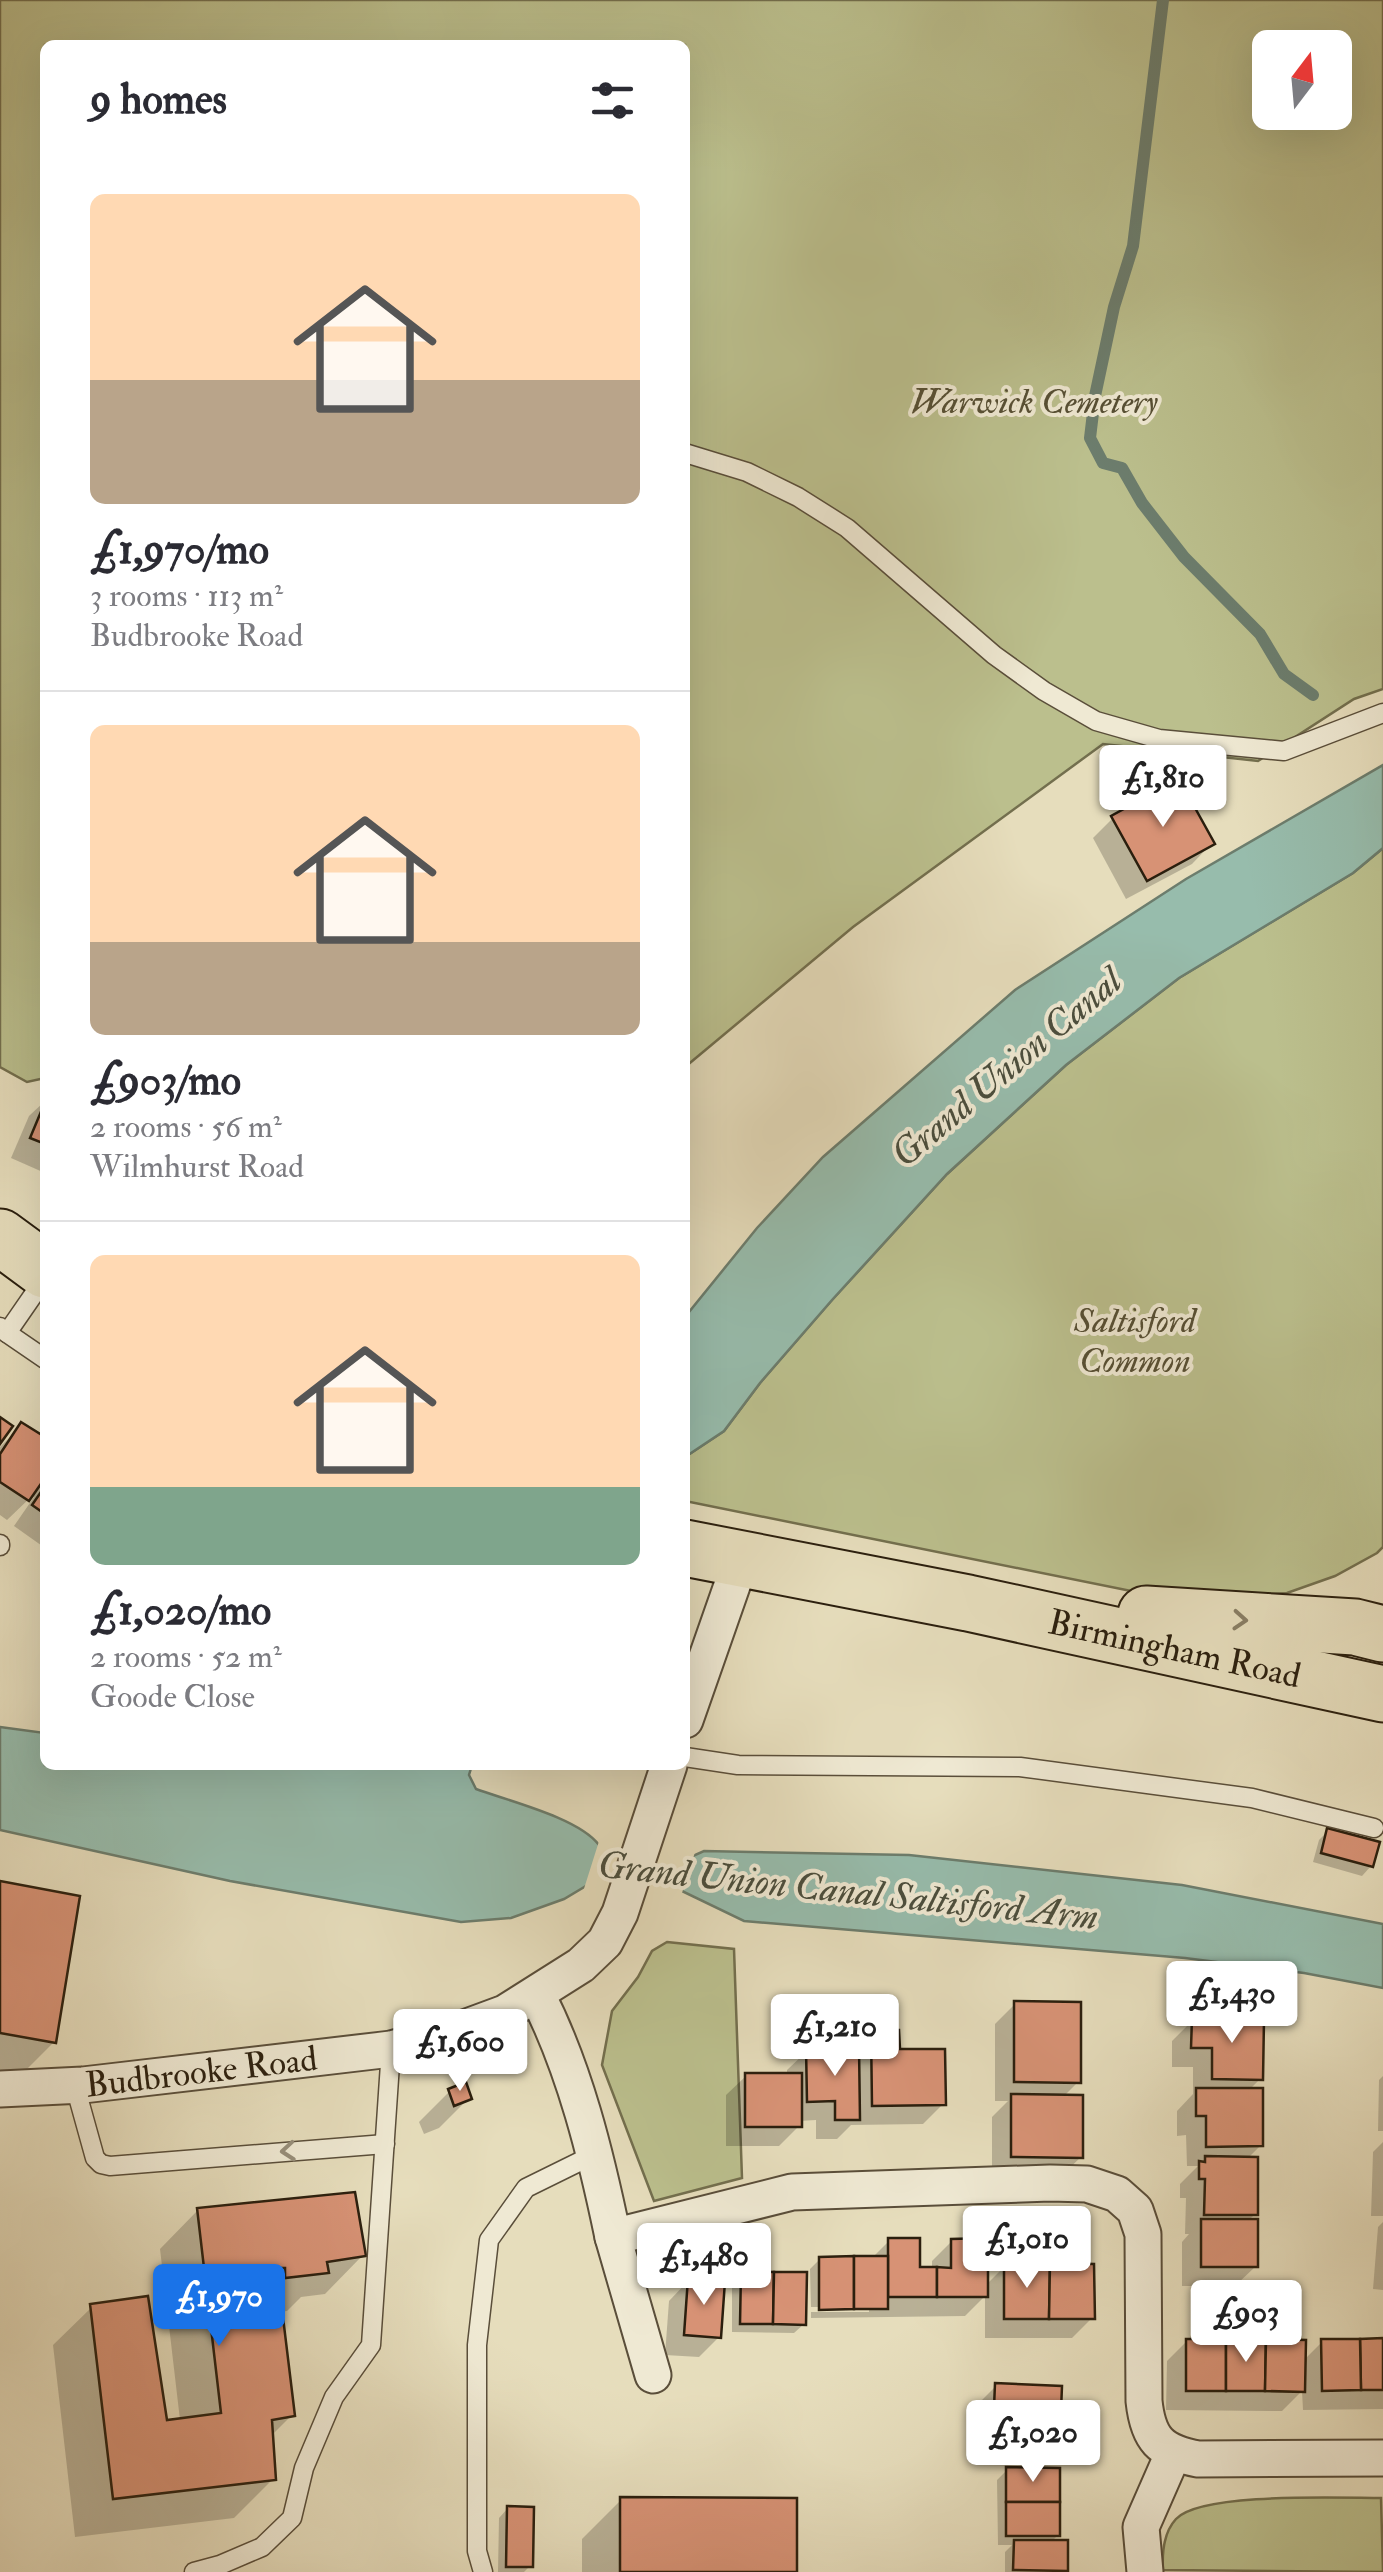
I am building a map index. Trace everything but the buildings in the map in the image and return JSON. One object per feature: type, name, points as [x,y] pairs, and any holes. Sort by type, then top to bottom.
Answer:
[{"type":"main road","points":[[0,1237],[40,1266]]},
{"type":"main road","name":"Birmingham Road","points":[[690,1549],[968,1602],[1383,1694]]},
{"type":"main road","name":"Birmingham Road","points":[[968,1602],[1355,1627],[1383,1634]]},
{"type":"street","points":[[690,1706],[742,1557]]},
{"type":"street","name":"Budbrooke Road","points":[[0,2090],[75,2086],[391,2048],[505,2013],[581,1964],[605,1942],[620,1913],[667,1770]]},
{"type":"street","points":[[537,1995],[567,2064],[652,2375]]},
{"type":"street","points":[[613,2237],[792,2192],[831,2188],[981,2188],[1050,2183],[1103,2187],[1128,2202],[1141,2224],[1146,2262],[1146,2423],[1156,2440],[1173,2454],[1198,2459],[1383,2458]]},
{"type":"street","points":[[1145,2572],[1141,2526],[1173,2454]]},
{"type":"lane","points":[[690,454],[747,472],[847,528],[994,655],[1044,691],[1096,721],[1159,738],[1284,752],[1383,713]]},
{"type":"lane","points":[[40,1284],[4,1330],[40,1355]]},
{"type":"lane","points":[[690,1758],[738,1765],[1020,1766],[1252,1798],[1374,1828]]},
{"type":"lane","points":[[194,2572],[262,2547],[292,2518],[304,2468],[334,2396],[370,2346],[391,2048]]},
{"type":"lane","points":[[75,2086],[95,2158],[110,2166],[385,2144]]},
{"type":"lane","points":[[483,2572],[477,2551],[477,2346],[489,2240],[526,2188],[593,2155]]},
{"type":"green space","name":"Warwick Cemetery","points":[[0,0],[1383,0],[1383,689],[1354,699],[1258,761],[1103,744],[853,927],[690,1063],[690,40],[40,40],[40,1079],[27,1082],[0,1067]]},
{"type":"green space","name":"Saltisford Common","points":[[1383,848],[1383,1547],[1377,1553],[1335,1576],[1287,1593],[1141,1593],[690,1502],[690,1454],[724,1431],[832,1300],[947,1174],[1066,1065],[1179,978],[1353,873]]},
{"type":"green space","points":[[667,1942],[734,1949],[742,2178],[654,2201],[602,2065],[612,2011],[652,1951]]},
{"type":"green space","points":[[1272,2498],[1381,2498],[1383,2572],[1163,2570],[1168,2530],[1190,2510]]},
{"type":"water","name":"Grand Union Canal","points":[[1383,765],[1383,848],[1353,873],[1179,978],[1066,1065],[947,1174],[832,1300],[724,1431],[690,1454],[690,1311],[757,1228],[823,1157],[1015,990],[1186,879]]},
{"type":"water","name":"Grand Union Canal Saltisford Arm","points":[[0,1727],[40,1732],[40,1770],[470,1770],[476,1789],[560,1819],[599,1845],[675,1864],[704,1851],[909,1855],[1182,1885],[1383,1924],[1383,1988],[1185,1958],[744,1921],[682,1891],[596,1880],[564,1899],[511,1918],[461,1922],[230,1881],[0,1830]]},
{"type":"pier","points":[[600,1838],[674,1859],[696,1849],[681,1896],[597,1886],[582,1895]]},
{"type":"waterway","points":[[1163,0],[1133,246],[1114,307],[1090,438],[1103,463],[1122,468],[1142,503],[1184,557],[1260,634],[1284,674],[1313,695]]}]
